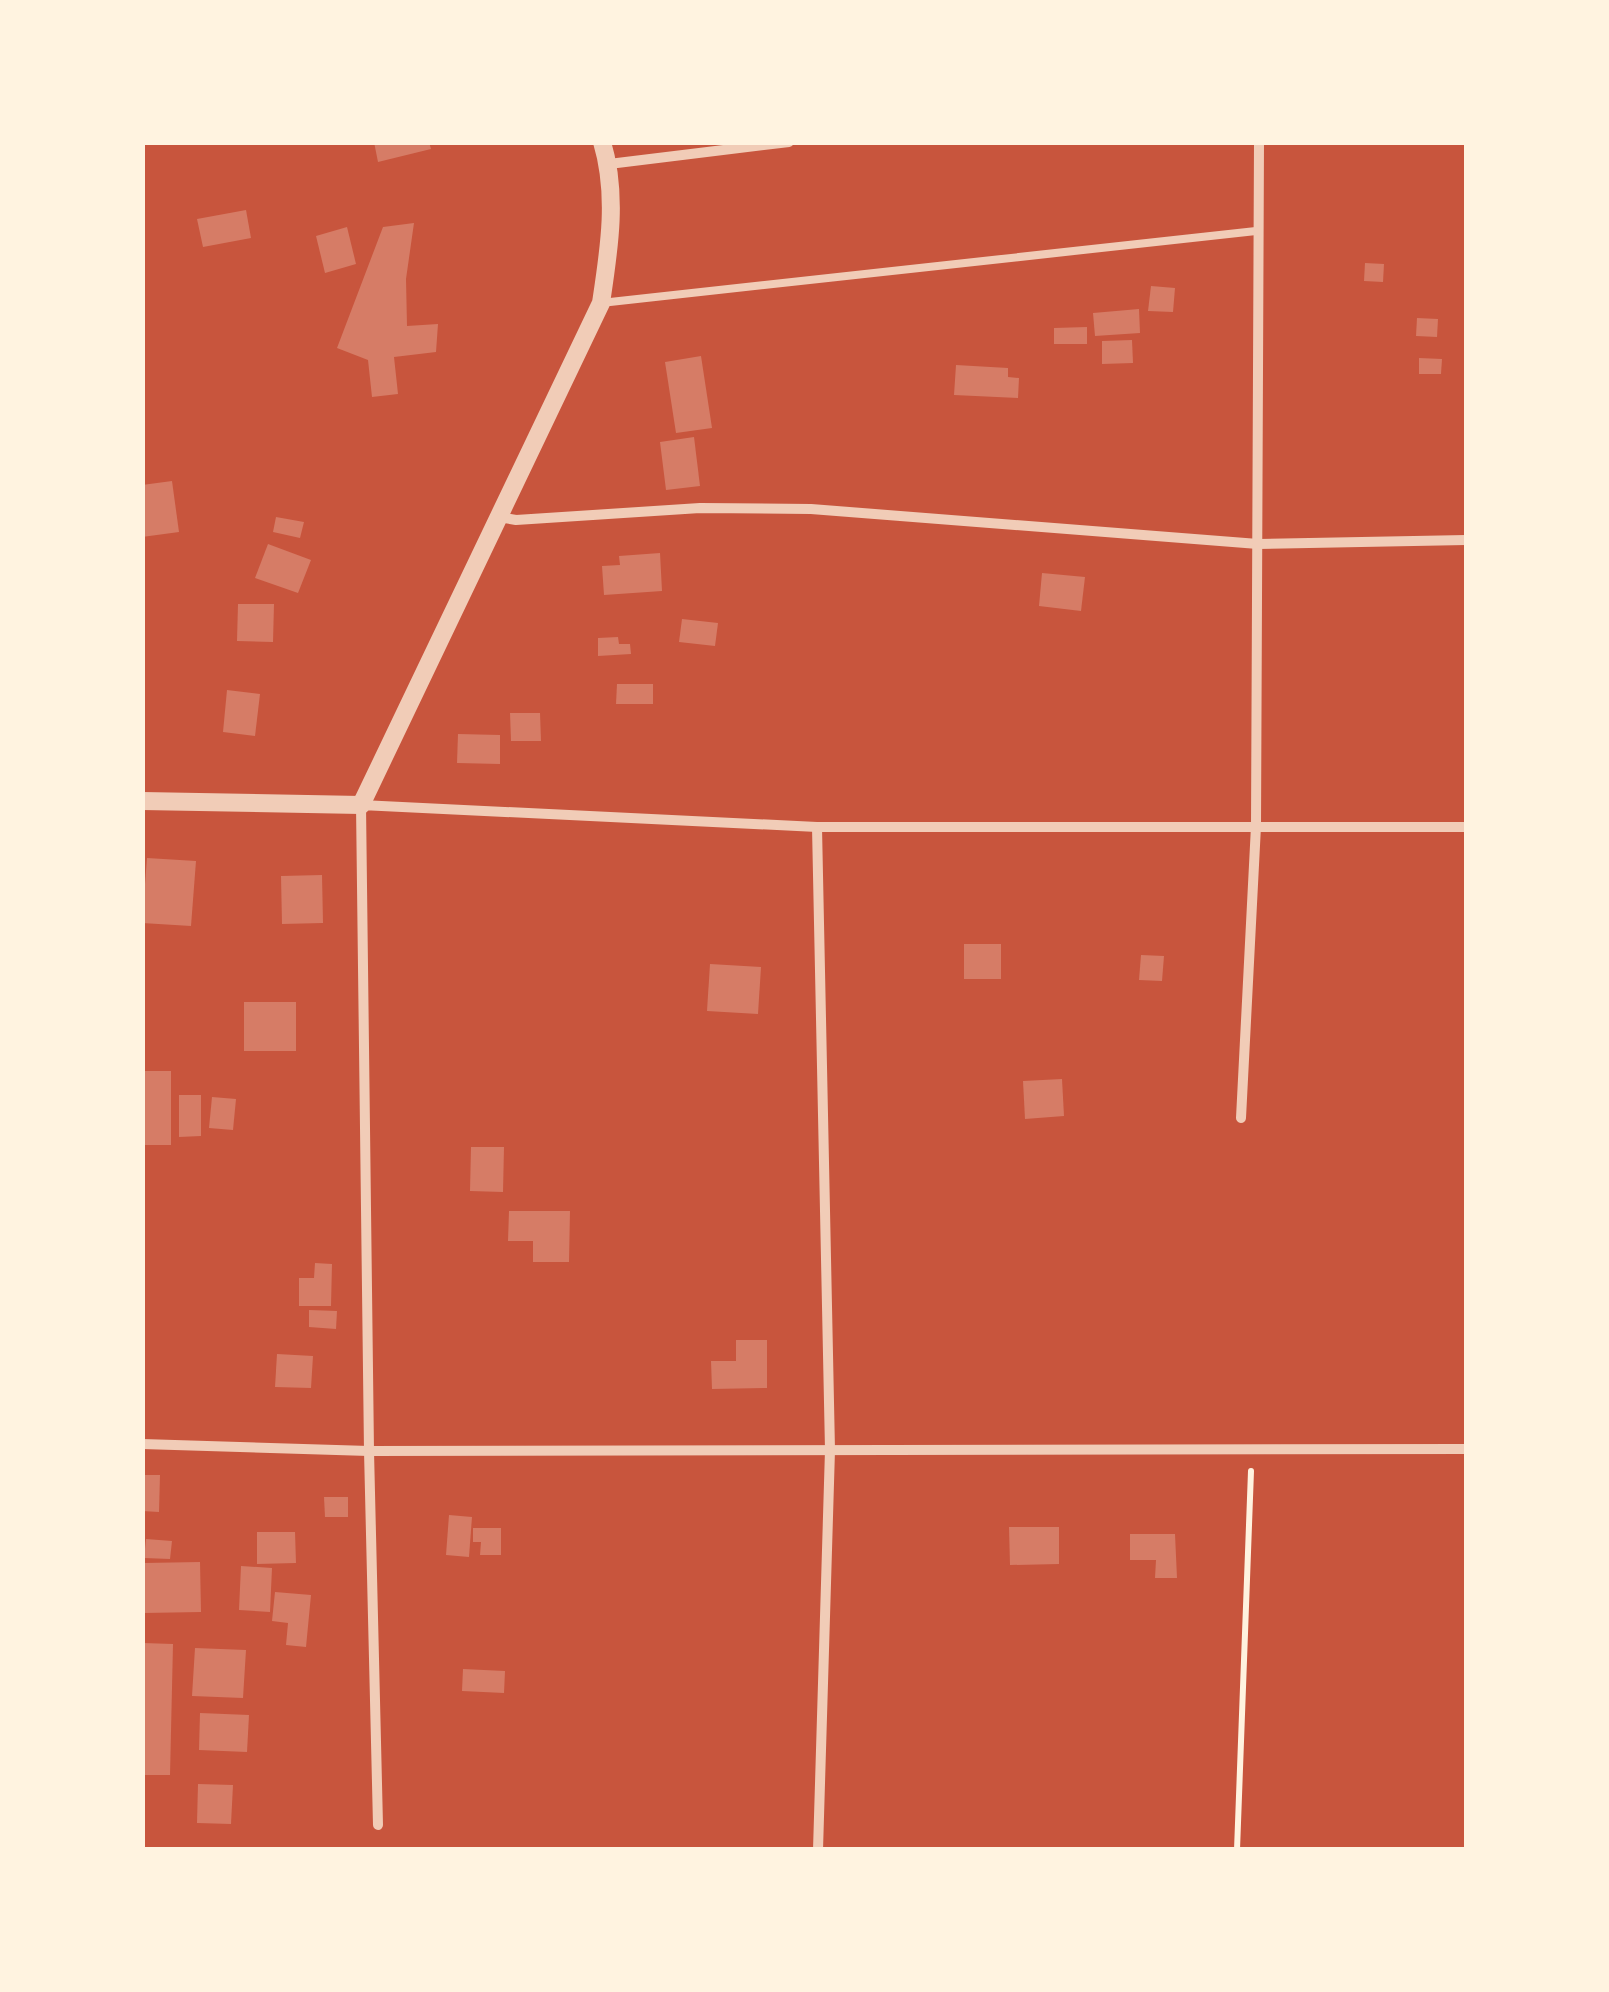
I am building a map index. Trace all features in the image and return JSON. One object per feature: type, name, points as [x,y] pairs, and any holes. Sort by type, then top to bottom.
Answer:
[{"type":"street","points":[[378,1825],[361,805],[601,304],[611,237],[608,164],[602,142]]},
{"type":"street","points":[[608,164],[789,142]]},
{"type":"street","points":[[1241,1118],[1256,826],[1259,142]]},
{"type":"street","points":[[499,517],[516,520],[700,508],[811,509],[1258,544],[1466,540]]},
{"type":"street","points":[[142,800],[361,805],[817,826],[1466,827]]},
{"type":"street","points":[[817,826],[830,1450],[818,1850]]},
{"type":"street","points":[[142,1444],[369,1451],[1466,1449]]},
{"type":"lane","points":[[601,304],[1256,230]]},
{"type":"path","points":[[1237,1850],[1252,1449]]},
{"type":"building","points":[[374,142],[429,142],[431,149],[378,162]]},
{"type":"building","points":[[246,210],[251,238],[203,247],[197,219]]},
{"type":"building","points":[[414,223],[406,279],[407,326],[438,324],[436,352],[394,357],[398,394],[372,397],[368,360],[337,348],[383,227]]},
{"type":"building","points":[[347,227],[356,264],[325,273],[316,236]]},
{"type":"building","points":[[1365,263],[1384,264],[1383,282],[1364,281]]},
{"type":"building","points":[[1151,286],[1175,288],[1173,312],[1148,311]]},
{"type":"building","points":[[1139,309],[1140,333],[1095,336],[1093,313]]},
{"type":"building","points":[[1417,318],[1438,319],[1437,337],[1416,336]]},
{"type":"building","points":[[1087,327],[1087,344],[1054,344],[1054,328]]},
{"type":"building","points":[[1132,340],[1133,363],[1102,364],[1102,341]]},
{"type":"building","points":[[701,356],[712,428],[676,433],[665,362]]},
{"type":"building","points":[[1419,358],[1442,359],[1441,374],[1419,374]]},
{"type":"building","points":[[956,365],[1008,368],[1008,377],[1019,378],[1018,398],[954,395]]},
{"type":"building","points":[[694,437],[700,486],[666,490],[660,442]]},
{"type":"building","points":[[172,481],[179,532],[142,537],[142,485]]},
{"type":"building","points":[[276,517],[304,522],[300,538],[273,532]]},
{"type":"building","points":[[268,544],[311,560],[298,593],[255,578]]},
{"type":"building","points":[[660,553],[662,591],[604,595],[602,566],[620,565],[619,556]]},
{"type":"building","points":[[1042,573],[1085,577],[1081,611],[1039,606]]},
{"type":"building","points":[[238,604],[274,604],[273,642],[237,641]]},
{"type":"building","points":[[682,619],[718,623],[715,646],[679,642]]},
{"type":"building","points":[[618,637],[619,644],[630,644],[631,654],[598,656],[598,638]]},
{"type":"building","points":[[617,684],[653,684],[653,704],[616,704]]},
{"type":"building","points":[[227,690],[260,694],[255,736],[223,732]]},
{"type":"building","points":[[510,713],[540,713],[541,741],[511,741]]},
{"type":"building","points":[[458,734],[500,735],[500,764],[457,763]]},
{"type":"building","points":[[147,858],[196,861],[191,926],[142,923]]},
{"type":"building","points":[[322,875],[323,923],[282,924],[281,876]]},
{"type":"building","points":[[964,944],[1001,944],[1001,979],[964,979]]},
{"type":"building","points":[[1141,955],[1164,956],[1162,981],[1139,980]]},
{"type":"building","points":[[710,964],[761,967],[758,1014],[707,1011]]},
{"type":"building","points":[[244,1002],[296,1002],[296,1051],[244,1051]]},
{"type":"building","points":[[142,1071],[171,1071],[171,1145],[142,1145]]},
{"type":"building","points":[[1062,1079],[1064,1116],[1025,1119],[1023,1081]]},
{"type":"building","points":[[179,1095],[201,1095],[201,1136],[179,1137]]},
{"type":"building","points":[[212,1097],[236,1099],[233,1130],[209,1128]]},
{"type":"building","points":[[471,1147],[504,1147],[503,1192],[470,1191]]},
{"type":"building","points":[[509,1211],[570,1211],[569,1262],[533,1262],[533,1241],[508,1241]]},
{"type":"building","points":[[315,1263],[332,1264],[331,1306],[299,1306],[299,1278],[314,1278]]},
{"type":"building","points":[[309,1310],[337,1311],[336,1329],[309,1327]]},
{"type":"building","points":[[736,1340],[767,1340],[767,1388],[712,1389],[711,1361],[736,1361]]},
{"type":"building","points":[[277,1354],[313,1356],[311,1388],[275,1387]]},
{"type":"building","points":[[143,1475],[160,1475],[159,1512],[142,1511]]},
{"type":"building","points":[[324,1497],[348,1497],[348,1517],[325,1517]]},
{"type":"building","points":[[449,1515],[472,1517],[469,1557],[446,1555]]},
{"type":"building","points":[[1009,1527],[1059,1527],[1059,1564],[1010,1565]]},
{"type":"building","points":[[473,1528],[501,1528],[501,1555],[480,1555],[481,1542],[473,1542]]},
{"type":"building","points":[[257,1532],[295,1532],[296,1563],[257,1564]]},
{"type":"building","points":[[1130,1534],[1175,1534],[1177,1578],[1155,1578],[1156,1560],[1130,1560]]},
{"type":"building","points":[[146,1539],[172,1541],[170,1559],[144,1558]]},
{"type":"building","points":[[200,1562],[201,1612],[144,1613],[144,1563]]},
{"type":"building","points":[[241,1566],[272,1568],[270,1612],[239,1610]]},
{"type":"building","points":[[275,1592],[311,1595],[306,1647],[286,1645],[288,1623],[272,1621]]},
{"type":"building","points":[[143,1643],[173,1644],[170,1775],[142,1775]]},
{"type":"building","points":[[195,1648],[246,1650],[243,1698],[192,1696]]},
{"type":"building","points":[[463,1669],[505,1671],[504,1693],[462,1691]]},
{"type":"building","points":[[200,1713],[249,1715],[247,1752],[199,1750]]},
{"type":"building","points":[[198,1784],[233,1785],[231,1824],[197,1823]]}]
